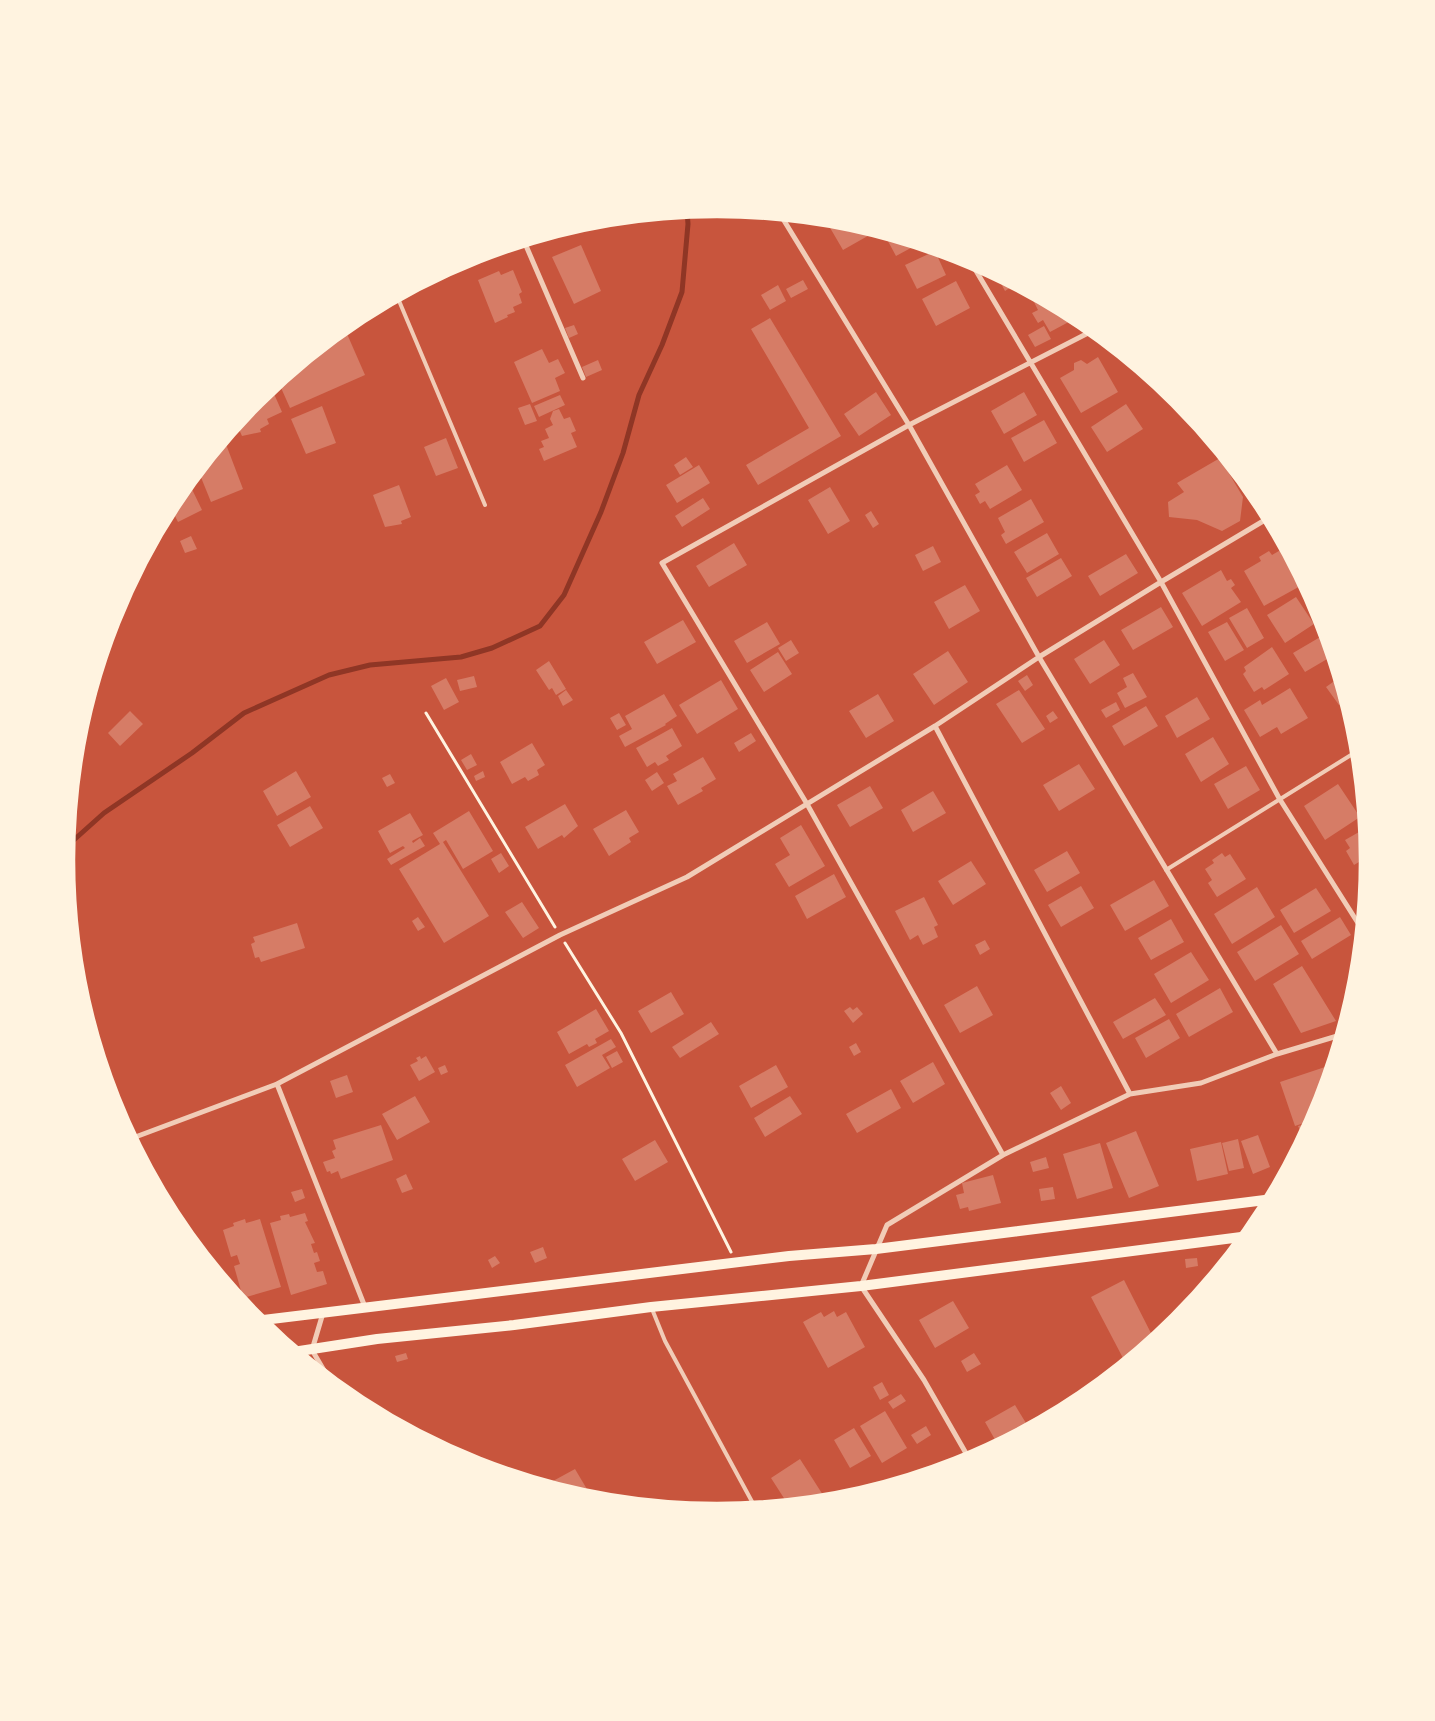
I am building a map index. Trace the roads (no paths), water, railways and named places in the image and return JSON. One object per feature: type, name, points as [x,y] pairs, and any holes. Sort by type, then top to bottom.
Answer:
[{"type":"main road","points":[[265,1319],[736,1263],[876,1249],[1264,1200]]},
{"type":"main road","points":[[302,1351],[377,1338],[514,1325],[651,1307],[861,1286],[1239,1237]]},
{"type":"street","points":[[784,220],[909,425],[1039,657],[1278,1054]]},
{"type":"street","points":[[526,246],[583,378]]},
{"type":"street","points":[[977,272],[1161,582],[1279,798],[1358,923]]},
{"type":"street","points":[[1003,1155],[807,804],[662,563],[909,425],[1087,334]]},
{"type":"street","points":[[136,1137],[277,1084],[560,935],[687,877],[935,726],[1039,657],[1264,521]]},
{"type":"street","points":[[935,726],[1130,1094]]},
{"type":"street","points":[[966,1454],[924,1380],[861,1286],[886,1225],[1003,1155],[1130,1094],[1201,1083],[1278,1054],[1336,1036]]},
{"type":"street","points":[[277,1084],[365,1307]]},
{"type":"street","points":[[323,1312],[312,1350],[323,1368]]},
{"type":"lane","points":[[399,301],[486,505]]},
{"type":"lane","points":[[1166,870],[1352,754]]},
{"type":"lane","points":[[651,1307],[664,1340],[753,1503]]},
{"type":"waterway","points":[[75,839],[104,813],[192,753],[244,713],[329,675],[370,665],[461,657],[492,648],[540,626],[564,595],[601,512],[623,453],[639,395],[662,345],[682,292],[688,218]]}]
